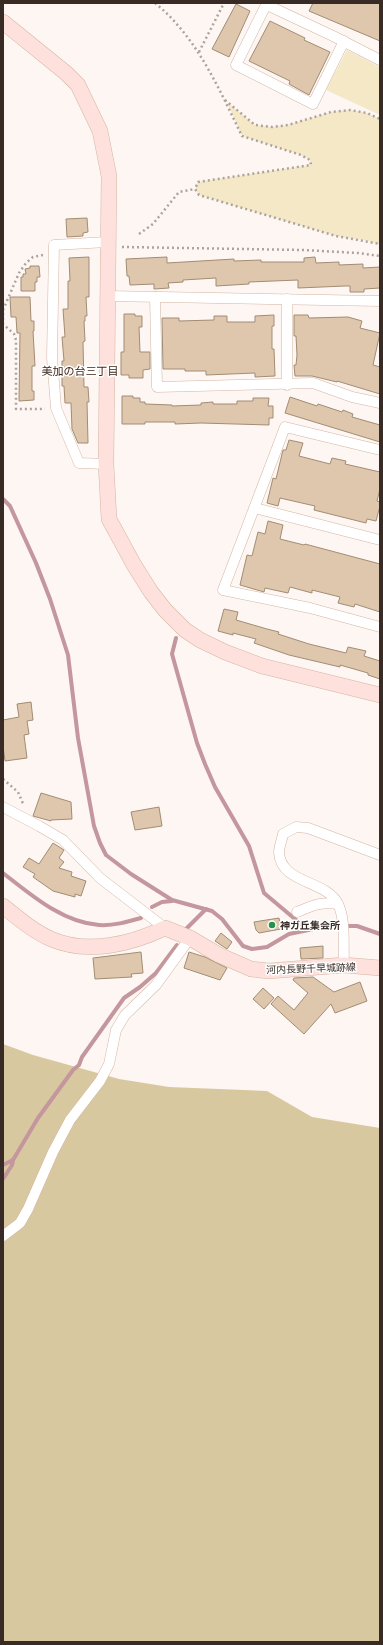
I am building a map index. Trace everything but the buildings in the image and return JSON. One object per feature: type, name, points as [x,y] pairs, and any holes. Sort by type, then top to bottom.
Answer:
[{"type":"street","points":[[344,42],[313,104],[236,65],[267,4],[344,42],[380,60]]},
{"type":"street","points":[[3,22],[66,73],[78,85],[100,131],[109,176],[106,296],[106,464],[109,519],[134,565],[151,592],[165,610],[185,630],[200,640],[224,652],[262,666],[380,695]]},
{"type":"street","points":[[106,464],[80,463],[56,408],[52,358],[54,245],[107,244]]},
{"type":"street","points":[[106,296],[380,301]]},
{"type":"street","points":[[155,297],[157,387],[287,385],[313,383],[352,397],[380,404]]},
{"type":"street","points":[[287,300],[287,385]]},
{"type":"street","points":[[380,450],[285,427],[224,590],[310,608],[380,627]]},
{"type":"street","points":[[255,508],[380,540]]},
{"type":"street","points":[[3,807],[63,840],[100,878],[165,928],[143,938],[115,946],[79,946],[53,939],[32,928],[3,906]]},
{"type":"street","points":[[344,960],[342,918],[338,904],[333,896],[292,875],[281,863],[279,852],[284,834],[296,827],[308,828],[380,854]]},
{"type":"street","points":[[297,912],[320,903],[328,902],[338,904]]},
{"type":"street","name":"河内長野千早城跡線","points":[[165,928],[190,938],[219,955],[251,969],[269,971],[344,960],[380,968]]},
{"type":"street","points":[[3,1236],[20,1223],[28,1209],[52,1152],[70,1120],[100,1081],[109,1064],[116,1030],[125,1015],[156,986],[190,938]]},
{"type":"path","points":[[155,3],[186,33],[199,53],[242,136],[301,155],[310,160],[311,165],[198,182],[195,189]]},
{"type":"path","points":[[199,53],[224,3]]},
{"type":"path","points":[[224,99],[255,125],[272,127],[288,125],[331,112],[350,110],[367,113],[380,119]]},
{"type":"path","points":[[139,234],[153,224],[180,192],[195,189]]},
{"type":"path","points":[[195,189],[199,195],[336,236],[380,244]]},
{"type":"path","points":[[107,244],[302,250],[358,253],[380,256]]},
{"type":"path","points":[[54,254],[40,255],[26,262],[3,310],[3,324],[14,334],[16,340],[16,409],[56,408]]},
{"type":"path","points":[[3,779],[18,792],[24,803],[25,818]]},
{"type":"shaded area","points":[[347,50],[380,67],[380,115],[326,90]]},
{"type":"shaded area","points":[[227,102],[255,125],[272,127],[288,125],[331,112],[350,110],[367,113],[380,119],[380,245],[369,241],[336,236],[199,195],[195,189],[198,182],[311,165],[310,160],[301,155],[242,136]]},
{"type":"shaded area","points":[[3,1044],[33,1055],[119,1079],[169,1087],[267,1091],[312,1117],[380,1128],[380,1642],[3,1642]]},
{"type":"waterway","points":[[3,499],[10,506],[36,563],[50,599],[68,655],[78,738],[94,826],[106,855],[131,874],[172,900],[212,911],[222,919],[243,946],[252,949],[267,947],[289,934],[328,926],[357,926],[380,934]]},
{"type":"waterway","points":[[176,638],[172,654],[197,743],[215,787],[249,846],[264,893],[308,930]]},
{"type":"waterway","points":[[3,873],[24,890],[48,906],[73,919],[86,923],[110,925],[141,918]]},
{"type":"waterway","points":[[152,907],[162,902],[172,901]]},
{"type":"waterway","points":[[185,930],[206,909]]},
{"type":"waterway","points":[[3,1165],[13,1160],[38,1118],[73,1070],[79,1065],[82,1057],[124,998],[156,973],[177,945]]},
{"type":"waterway","points":[[3,1179],[12,1165],[13,1160]]},
{"type":"place","name":"神ガ丘集会所","points":[[272,925]]},
{"type":"district","name":"美加の台三丁目","points":[[80,371]]}]
